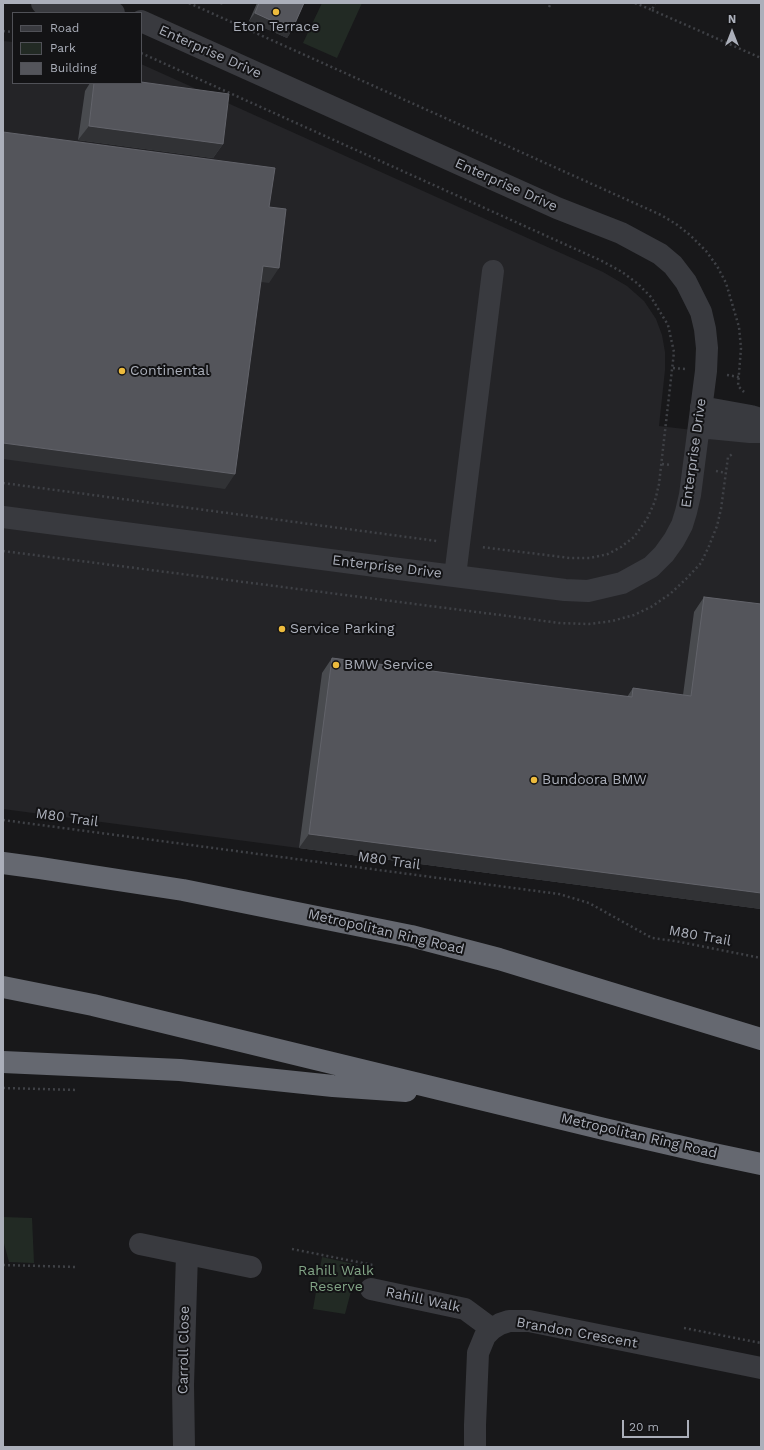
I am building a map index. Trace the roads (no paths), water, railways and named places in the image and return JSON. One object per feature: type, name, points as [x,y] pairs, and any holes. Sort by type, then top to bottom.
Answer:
[{"type":"highway","name":"Metropolitan Ring Road","points":[[3,864],[40,868],[183,890],[411,936],[499,959],[761,1039]]},
{"type":"highway","name":"Metropolitan Ring Road","points":[[3,987],[93,1005],[704,1152],[761,1164]]},
{"type":"highway","points":[[3,1062],[180,1070],[333,1086],[465,1094]]},
{"type":"street","points":[[42,3],[107,12]]},
{"type":"street","name":"Enterprise Drive","points":[[3,517],[383,567],[565,590],[588,591],[622,583],[651,567],[664,554],[682,525],[690,495],[706,371],[706,348],[705,329],[701,312],[686,282],[673,265],[660,254],[621,232],[557,208],[142,21]]},
{"type":"street","points":[[455,576],[493,271]]},
{"type":"street","points":[[700,417],[751,416],[761,418]]},
{"type":"street","points":[[700,417],[750,432],[761,432]]},
{"type":"street","points":[[140,1244],[251,1267]]},
{"type":"street","name":"Carroll Close","points":[[184,1447],[182,1385],[187,1254]]},
{"type":"street","name":"Rahill Walk","points":[[371,1289],[466,1309],[492,1329]]},
{"type":"street","name":"Brandon Crescent","points":[[492,1329],[509,1321],[529,1321],[761,1368]]},
{"type":"street","points":[[475,1447],[478,1353],[485,1336],[492,1329]]},
{"type":"place","name":"Eton Terrace","points":[[276,12]]},
{"type":"place","name":"Continental","points":[[122,371]]},
{"type":"place","name":"Service Parking","points":[[282,629]]},
{"type":"place","name":"BMW Service","points":[[336,665]]},
{"type":"place","name":"Bundoora BMW","points":[[534,780]]},
{"type":"park label","name":"Rahill Walk Reserve","points":[[336,1280]]}]
